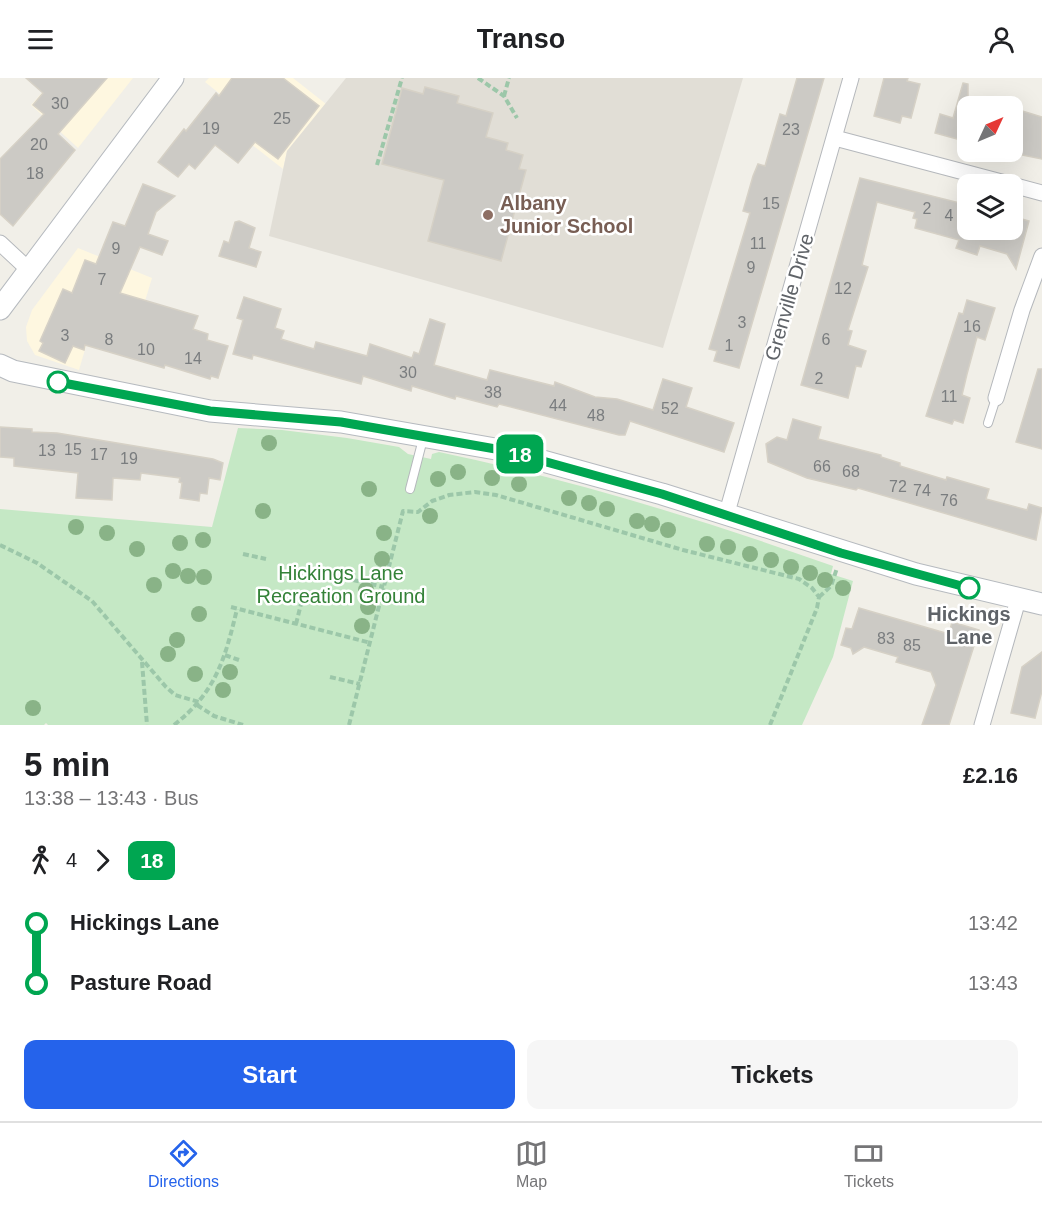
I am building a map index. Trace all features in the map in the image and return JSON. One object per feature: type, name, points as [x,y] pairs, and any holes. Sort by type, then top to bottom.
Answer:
[{"type":"main road","points":[[0,309],[172,78]]},
{"type":"main road","points":[[0,365],[13,372],[80,387],[210,411],[314,419],[424,435],[552,463],[841,553],[1018,600],[1042,604]]},
{"type":"street","name":"Grenville Drive","points":[[726,516],[851,78]]},
{"type":"street","points":[[835,138],[970,174]]},
{"type":"street","points":[[1023,188],[1042,193]]},
{"type":"street","points":[[0,243],[29,270]]},
{"type":"street","points":[[996,398],[1022,310],[1042,256]]},
{"type":"street","points":[[982,725],[1018,600]]},
{"type":"lane","points":[[988,423],[996,398]]},
{"type":"lane","points":[[410,489],[424,435]]},
{"type":"path","points":[[377,165],[402,78]]},
{"type":"path","points":[[478,78],[504,96],[517,118]]},
{"type":"path","points":[[504,96],[509,78]]},
{"type":"path","points":[[349,725],[403,511],[418,512],[441,497],[475,492],[525,501],[683,550],[799,579],[812,588],[819,597]]},
{"type":"path","points":[[0,545],[37,563],[92,601],[142,662],[175,694],[198,704],[214,716],[243,725]]},
{"type":"path","points":[[243,554],[266,559]]},
{"type":"path","points":[[353,580],[384,587]]},
{"type":"path","points":[[770,725],[804,644],[819,597],[831,586]]},
{"type":"path","points":[[296,624],[301,603]]},
{"type":"path","points":[[231,607],[371,643]]},
{"type":"path","points":[[174,725],[198,704],[212,687],[225,655],[237,609]]},
{"type":"path","points":[[307,631],[312,628]]},
{"type":"path","points":[[225,655],[239,660]]},
{"type":"path","points":[[142,662],[147,725]]},
{"type":"path","points":[[330,677],[360,684]]},
{"type":"shaded area","points":[[55,78],[133,78],[78,148],[31,105]]},
{"type":"shaded area","points":[[209,78],[293,78],[326,104],[287,151],[283,169],[251,144],[263,128],[205,82]]},
{"type":"shaded area","name":"Albany Junior School","points":[[346,78],[743,78],[663,348],[269,236],[287,151]]},
{"type":"shaded area","points":[[78,248],[152,278],[142,311],[101,295],[79,370],[35,355],[27,341],[26,327],[32,310]]},
{"type":"green space","name":"Hickings Lane Recreation Ground","points":[[238,428],[282,430],[347,438],[399,447],[408,454],[431,459],[432,454],[439,452],[489,463],[638,502],[833,566],[831,574],[853,581],[833,657],[802,725],[48,725],[46,723],[44,725],[0,725],[0,509],[212,527]]},
{"type":"building","points":[[26,78],[107,78],[58,134],[75,150],[13,226],[0,214],[0,159],[44,114],[33,105],[43,93]]},
{"type":"building","points":[[232,78],[283,78],[319,106],[278,159],[255,142],[238,163],[215,145],[195,169],[189,164],[178,177],[158,162],[184,129],[186,131],[216,93],[219,96]]},
{"type":"building","points":[[797,78],[824,78],[739,368],[714,361],[717,351],[709,349],[750,213],[743,211],[753,176],[758,164],[765,166],[780,114],[786,116]]},
{"type":"building","points":[[884,78],[908,78],[907,81],[920,84],[911,118],[902,116],[900,123],[874,116]]},
{"type":"building","points":[[963,83],[968,84],[968,96],[959,96]]},
{"type":"building","points":[[425,87],[459,96],[457,103],[493,113],[486,137],[508,143],[506,150],[523,155],[519,169],[526,170],[501,261],[428,241],[444,180],[382,164],[402,88],[423,94]]},
{"type":"building","points":[[957,104],[957,139],[935,133],[940,114],[953,118]]},
{"type":"building","points":[[1023,111],[1042,117],[1042,159],[1023,155]]},
{"type":"building","points":[[860,178],[957,202],[957,239],[915,228],[917,219],[913,218],[915,212],[877,202],[862,265],[868,267],[848,330],[852,331],[848,345],[866,351],[861,367],[856,366],[848,398],[801,385]]},
{"type":"building","points":[[143,184],[175,196],[156,212],[148,234],[168,241],[162,255],[140,247],[120,293],[198,316],[193,329],[208,334],[207,340],[228,346],[218,378],[211,376],[210,379],[165,365],[164,368],[85,345],[84,350],[73,346],[65,363],[39,351],[43,343],[40,341],[63,289],[72,293],[85,260],[96,264],[113,222],[125,226]]},
{"type":"building","points":[[1023,219],[1029,221],[1016,269],[1007,254],[980,246],[977,255],[956,248],[959,240],[1023,240]]},
{"type":"building","points":[[239,221],[255,228],[249,248],[261,252],[256,267],[219,256],[224,241],[229,243],[235,222]]},
{"type":"building","points":[[244,297],[281,309],[275,328],[284,331],[281,339],[314,349],[316,342],[367,356],[370,344],[412,358],[414,352],[419,354],[430,319],[445,324],[434,365],[487,380],[490,370],[554,386],[555,382],[595,397],[617,399],[653,410],[663,379],[692,388],[686,407],[734,423],[724,452],[630,421],[625,435],[619,435],[499,404],[497,407],[456,396],[455,399],[412,386],[411,391],[363,376],[361,384],[253,355],[252,359],[233,354],[243,320],[237,318]]},
{"type":"building","points":[[967,300],[995,308],[985,340],[977,337],[962,395],[970,398],[963,423],[954,420],[952,424],[926,416],[959,313],[963,314]]},
{"type":"building","points":[[1038,369],[1042,369],[1042,449],[1016,442]]},
{"type":"building","points":[[793,419],[821,427],[818,439],[881,455],[881,457],[900,463],[900,466],[946,480],[947,477],[989,489],[986,499],[1027,510],[1029,504],[1042,508],[1036,540],[858,488],[856,490],[807,478],[768,462],[766,444],[777,437],[787,440]]},
{"type":"building","points":[[0,427],[32,429],[32,432],[57,433],[213,459],[223,463],[220,480],[209,478],[207,494],[200,493],[199,501],[180,498],[182,483],[179,482],[180,478],[141,473],[140,480],[113,478],[112,500],[76,498],[78,473],[14,466],[14,458],[0,457]]},
{"type":"building","points":[[859,608],[949,634],[952,622],[979,630],[949,725],[922,725],[936,685],[931,672],[896,662],[898,657],[864,647],[853,654],[851,648],[841,645],[846,628],[852,629]]},
{"type":"building","points":[[1042,652],[1042,691],[1035,718],[1011,713],[1022,667]]},
{"type":"bus line","name":"18","points":[[58,382],[152,402],[210,411],[341,422],[507,451],[662,494],[841,553],[969,588]]},
{"type":"place","name":"Albany Junior School","points":[[488,215]]},
{"type":"place","name":"Hickings Lane","points":[[969,588]]}]
